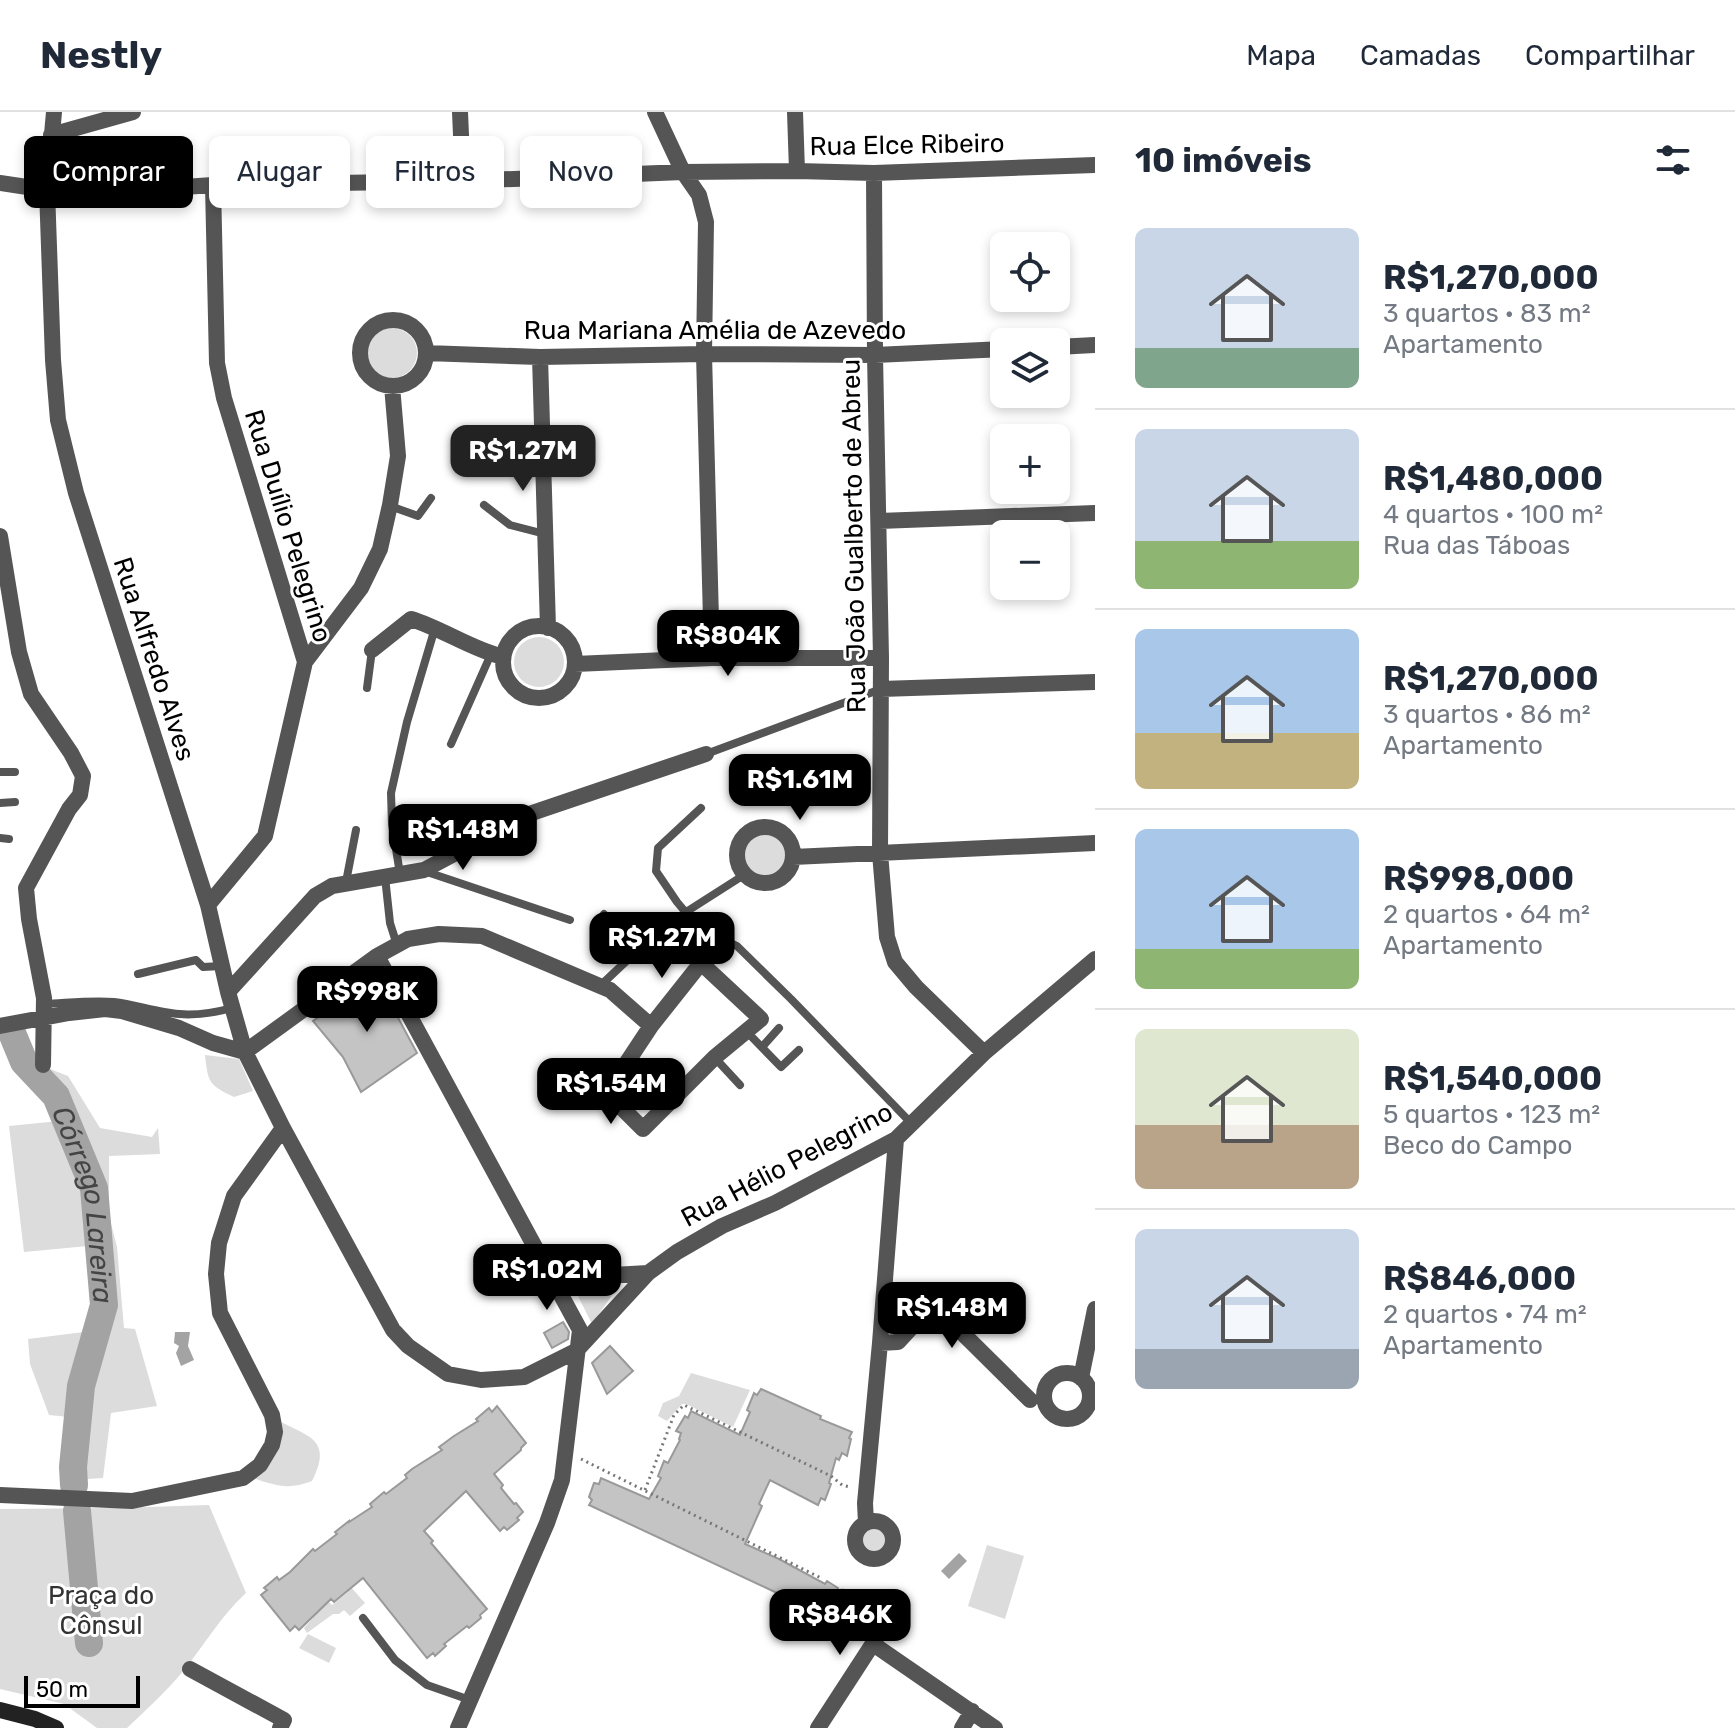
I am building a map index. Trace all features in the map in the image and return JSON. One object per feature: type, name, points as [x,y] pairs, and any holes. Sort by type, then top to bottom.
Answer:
[{"type":"main road","points":[[0,1710],[56,1728]]},
{"type":"street","name":"Rua Alfredo Alves","points":[[51,135],[54,112]]},
{"type":"street","points":[[51,135],[133,112]]},
{"type":"street","points":[[460,112],[461,136]]},
{"type":"street","points":[[655,112],[683,172],[699,195],[706,222],[704,354],[712,658]]},
{"type":"street","points":[[795,112],[797,171]]},
{"type":"street","name":"Rua Elce Ribeiro","points":[[504,179],[683,172],[874,173],[1095,165]]},
{"type":"street","name":"Rua João Gualberto de Abreu","points":[[874,173],[881,658],[880,853],[887,937],[895,962],[916,987],[984,1053]]},
{"type":"street","name":"Rua Elce Ribeiro","points":[[0,183],[24,187]]},
{"type":"street","name":"Rua Alfredo Alves","points":[[48,208],[58,420],[76,493],[208,905],[245,1052],[393,1330],[408,1346],[448,1374],[481,1380],[524,1377],[576,1351]]},
{"type":"street","name":"Rua Duílio Pelegrino","points":[[208,905],[265,836],[305,662],[224,398],[217,363],[214,208]]},
{"type":"street","points":[[388,320],[400,321],[419,332],[426,353],[424,364],[412,381],[392,386],[372,379],[365,371],[360,351],[362,340],[369,330],[388,320]]},
{"type":"street","points":[[1070,346],[1095,345]]},
{"type":"street","name":"Rua Mariana Amélia de Azevedo","points":[[426,353],[540,357],[875,355],[990,350]]},
{"type":"street","points":[[540,357],[548,628]]},
{"type":"street","points":[[305,662],[361,588],[380,549],[398,456],[392,386]]},
{"type":"street","points":[[879,521],[1095,513]]},
{"type":"street","points":[[0,536],[19,652],[31,694],[83,776],[80,795],[69,809],[26,888],[45,1010],[43,1065]]},
{"type":"street","points":[[372,650],[411,619],[497,656],[514,689],[536,698],[558,693],[567,685],[575,664],[568,641],[559,633],[536,626],[514,636],[497,656]]},
{"type":"street","points":[[575,664],[712,658],[881,658]]},
{"type":"street","points":[[881,689],[1095,682]]},
{"type":"street","points":[[230,1000],[315,896],[332,886],[424,870],[529,814],[706,754]]},
{"type":"street","points":[[764,827],[773,828],[788,839],[793,857],[791,866],[779,880],[760,884],[744,875],[736,858],[740,840],[746,833],[764,827]]},
{"type":"street","points":[[793,857],[1095,843]]},
{"type":"street","points":[[0,1026],[45,1010],[105,1009],[179,1028],[213,1043],[245,1052],[377,956],[408,939],[439,934],[482,936],[610,990],[651,1026]]},
{"type":"street","points":[[377,956],[580,1330],[562,1480],[547,1523],[458,1728]]},
{"type":"street","name":"Rua Hélio Pelegrino","points":[[576,1351],[648,1273],[677,1252],[722,1226],[775,1203],[896,1139],[984,1053],[1095,959]]},
{"type":"street","points":[[701,963],[761,1019],[747,1032],[715,1057],[643,1129],[608,1094],[651,1026],[701,963]]},
{"type":"street","points":[[0,1495],[132,1501],[243,1478],[260,1465],[272,1445],[275,1432],[272,1415],[220,1313],[216,1274],[219,1243],[234,1196],[283,1128]]},
{"type":"street","points":[[866,1523],[866,1491],[896,1139]]},
{"type":"street","points":[[545,1268],[596,1276],[648,1273]]},
{"type":"street","points":[[880,1343],[898,1342],[933,1304],[1030,1400]]},
{"type":"street","points":[[1088,1373],[1095,1309]]},
{"type":"street","points":[[818,1728],[896,1608]]},
{"type":"street","points":[[873,1644],[995,1728]]},
{"type":"street","points":[[190,1669],[284,1720],[280,1728]]},
{"type":"street","points":[[962,1728],[972,1711]]},
{"type":"lane","points":[[390,506],[418,516],[431,498]]},
{"type":"lane","points":[[484,505],[510,525],[545,534]]},
{"type":"lane","points":[[397,945],[390,923],[393,875],[391,793],[407,722],[435,628]]},
{"type":"lane","points":[[367,688],[372,650]]},
{"type":"lane","points":[[451,744],[497,656]]},
{"type":"lane","points":[[706,754],[881,689]]},
{"type":"lane","points":[[0,772],[15,772]]},
{"type":"lane","points":[[0,803],[15,802]]},
{"type":"lane","points":[[701,808],[658,848],[656,871],[699,928],[737,946],[912,1124]]},
{"type":"lane","points":[[346,883],[356,830]]},
{"type":"lane","points":[[424,870],[570,920]]},
{"type":"lane","points":[[600,986],[686,912],[744,875]]},
{"type":"lane","points":[[604,914],[636,952]]},
{"type":"lane","points":[[138,974],[196,960],[203,967],[222,966]]},
{"type":"lane","points":[[45,1010],[113,1002],[166,1013],[196,1015],[216,1012],[230,1000]]},
{"type":"lane","points":[[762,1047],[779,1028]]},
{"type":"lane","points":[[747,1032],[781,1067],[799,1050]]},
{"type":"lane","points":[[715,1057],[740,1085]]},
{"type":"lane","points":[[559,1067],[612,1085]]},
{"type":"lane","points":[[363,1618],[395,1660],[427,1685],[470,1700]]},
{"type":"path","points":[[645,1490],[674,1415],[684,1405],[831,1476],[842,1485],[866,1491]]},
{"type":"path","points":[[567,1452],[821,1578]]},
{"type":"green space","points":[[392,328],[410,335],[417,353],[410,371],[392,378],[374,371],[367,353],[374,335]]},
{"type":"green space","points":[[539,637],[557,644],[564,662],[557,680],[539,687],[521,680],[514,662],[521,644]]},
{"type":"green space","points":[[765,833],[781,840],[788,856],[781,872],[765,879],[749,872],[742,856],[749,840]]},
{"type":"green space","points":[[205,1055],[239,1059],[253,1091],[234,1097],[215,1086],[207,1072]]},
{"type":"green space","points":[[32,1062],[68,1076],[100,1128],[152,1137],[158,1128],[160,1154],[109,1156],[109,1216],[117,1247],[124,1328],[135,1329],[157,1406],[111,1413],[103,1478],[71,1480],[69,1417],[49,1415],[30,1364],[28,1339],[100,1330],[94,1249],[88,1246],[24,1252],[9,1126],[59,1121],[36,1086]]},
{"type":"green space","points":[[571,1282],[619,1285],[592,1324]]},
{"type":"green space","points":[[691,1373],[750,1390],[733,1427],[686,1404],[682,1404],[667,1421],[658,1416],[663,1403],[679,1396]]},
{"type":"green space","points":[[277,1420],[308,1436],[319,1448],[318,1467],[312,1481],[282,1486],[253,1478]]},
{"type":"green space","name":"Praça do Cônsul","points":[[209,1505],[246,1593],[177,1678],[127,1728],[97,1728],[64,1704],[0,1689],[0,1509]]},
{"type":"green space","points":[[874,1526],[884,1530],[888,1540],[884,1550],[874,1554],[864,1550],[860,1540],[864,1530]]},
{"type":"green space","points":[[987,1545],[1024,1556],[1005,1619],[968,1606]]},
{"type":"green space","points":[[350,1586],[365,1603],[350,1616],[344,1610],[333,1614],[307,1633],[304,1628],[313,1615],[329,1602],[332,1605],[348,1592]]},
{"type":"green space","points":[[841,1588],[852,1590],[848,1638],[823,1627]]},
{"type":"green space","points":[[308,1634],[336,1648],[329,1663],[299,1648]]},
{"type":"shaded area","points":[[175,1332],[190,1332],[188,1346],[194,1360],[181,1366],[176,1353],[179,1346],[174,1343]]},
{"type":"shaded area","points":[[959,1553],[967,1561],[949,1579],[941,1571]]},
{"type":"building","points":[[376,977],[417,1053],[361,1092],[343,1057],[313,1021]]},
{"type":"building","points":[[563,1322],[569,1332],[568,1339],[552,1348],[544,1333]]},
{"type":"building","points":[[610,1346],[633,1371],[607,1394],[592,1363]]},
{"type":"building","points":[[761,1389],[852,1432],[847,1456],[842,1453],[839,1460],[836,1458],[825,1500],[821,1498],[818,1505],[770,1480],[745,1544],[838,1588],[825,1616],[589,1505],[594,1483],[599,1484],[601,1478],[649,1499],[661,1478],[658,1476],[664,1461],[668,1463],[680,1440],[681,1433],[676,1431],[685,1416],[688,1418],[691,1411],[740,1435],[754,1393],[757,1395]]},
{"type":"building","points":[[497,1406],[526,1443],[494,1474],[503,1485],[501,1488],[523,1512],[517,1518],[519,1520],[507,1530],[504,1527],[500,1531],[466,1491],[424,1531],[487,1609],[480,1615],[481,1618],[444,1644],[446,1646],[435,1656],[433,1653],[427,1658],[363,1578],[334,1602],[331,1599],[299,1630],[295,1626],[290,1631],[261,1595],[267,1590],[264,1588],[277,1577],[279,1580],[290,1572],[313,1549],[315,1551],[349,1521],[372,1507],[370,1504],[384,1492],[386,1494],[407,1478],[405,1475],[412,1469],[442,1450],[439,1447],[478,1421],[476,1419],[489,1408],[492,1412]]},
{"type":"waterway","name":"Córrego Lareira","points":[[12,1033],[24,1062],[56,1096],[94,1188],[104,1305],[81,1386],[74,1485]]},
{"type":"waterway","name":"Córrego Lareira","points":[[77,1511],[89,1643]]}]
